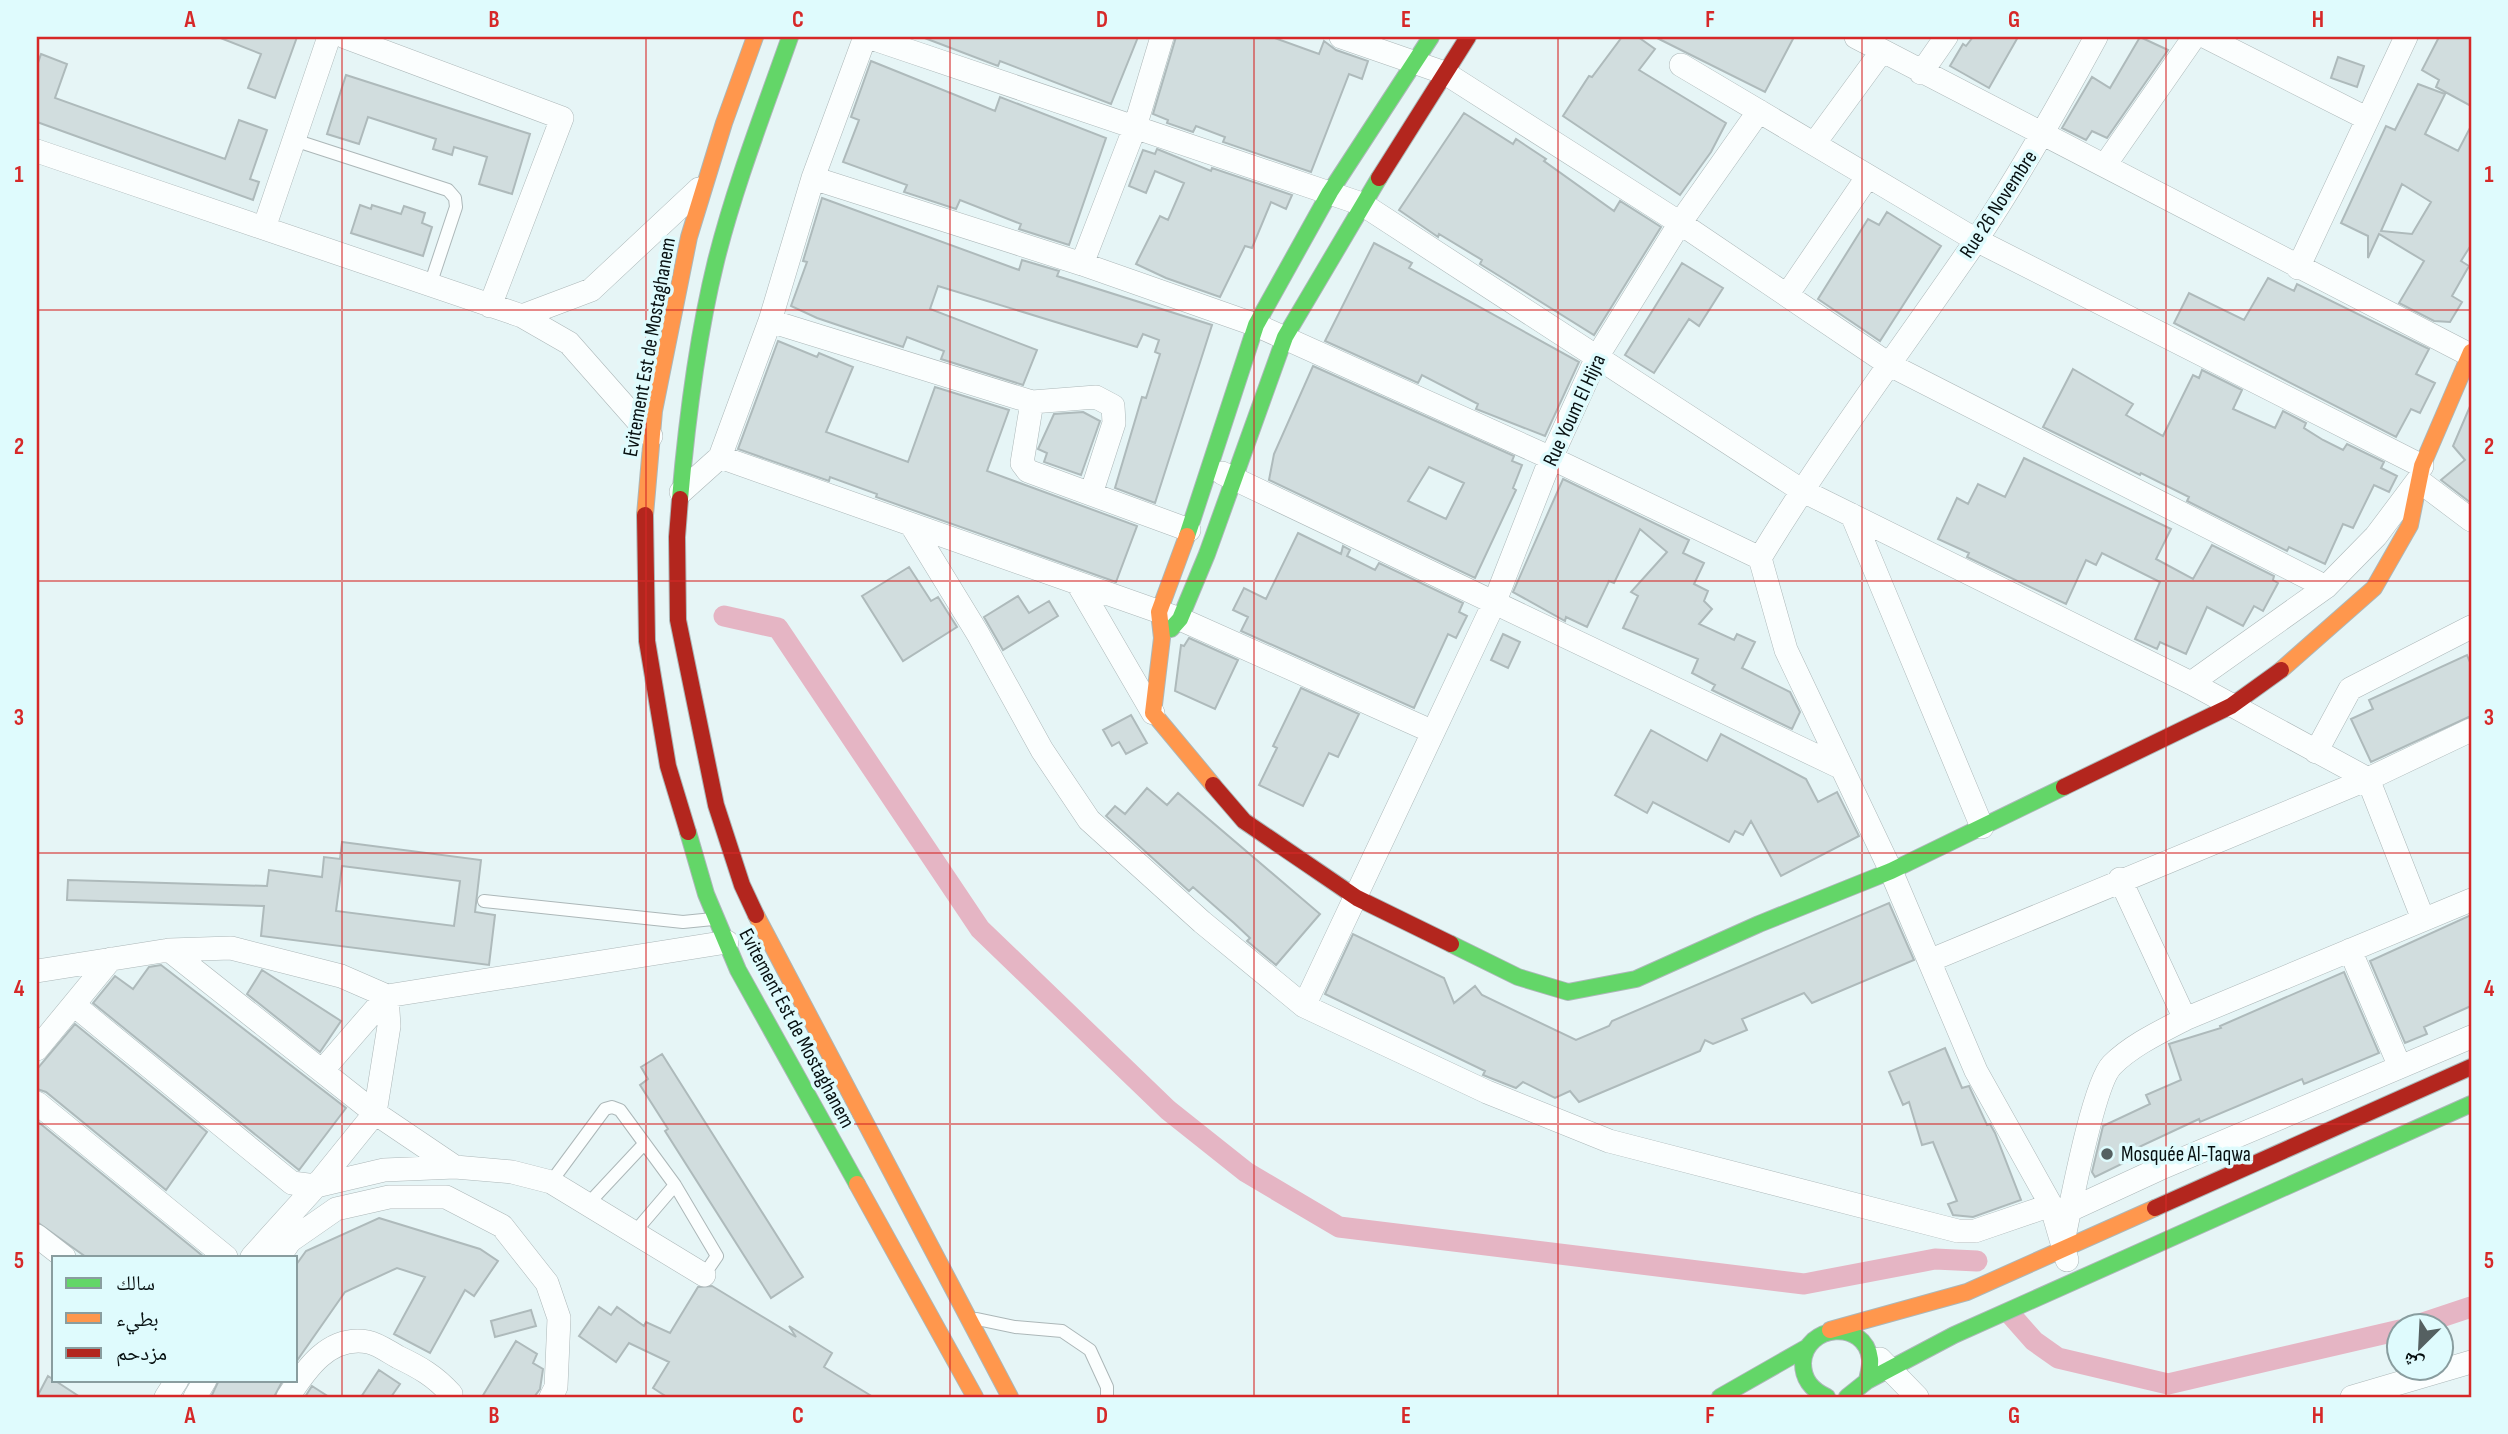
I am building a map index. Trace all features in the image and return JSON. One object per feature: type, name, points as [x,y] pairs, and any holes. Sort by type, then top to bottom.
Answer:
[{"type":"main road","name":"Evitement Est de Mostaghanem","points":[[755,37],[689,237],[670,325],[651,436],[645,501],[647,641],[668,766],[717,919],[751,994],[975,1397]]},
{"type":"main road","name":"Evitement Est de Mostaghanem","points":[[790,37],[740,179],[716,262],[690,399],[677,537],[678,620],[716,805],[742,885],[776,958],[1010,1397]]},
{"type":"main road","points":[[1170,615],[1189,530],[1256,325],[1330,192],[1431,37]]},
{"type":"main road","points":[[1468,37],[1362,204],[1285,337],[1235,478],[1170,615],[1162,638],[1153,713],[1244,821],[1357,898],[1518,977],[1568,992],[1636,979],[1759,924],[1891,871],[2231,706],[2280,671],[2374,588],[2410,525],[2420,473],[2471,353]]},
{"type":"main road","points":[[1720,1397],[1805,1348],[1820,1334],[1967,1292],[2471,1067]]},
{"type":"main road","points":[[1859,1392],[1889,1368],[1954,1335],[2471,1104]]},
{"type":"main road","points":[[1830,1330],[1851,1333],[1867,1347],[1871,1370],[1859,1392]]},
{"type":"main road","points":[[1805,1348],[1802,1368],[1817,1396]]},
{"type":"street","points":[[264,228],[329,37]]},
{"type":"street","points":[[345,37],[562,118],[490,306]]},
{"type":"street","points":[[681,492],[720,457],[770,321],[813,178],[866,37],[1362,204],[1801,490],[2192,683],[2368,779],[2423,919]]},
{"type":"street","points":[[1082,264],[1135,127],[1162,37]]},
{"type":"street","points":[[1340,37],[1445,73],[1680,223],[1890,365],[2326,587]]},
{"type":"street","points":[[1856,37],[2298,268],[2471,353]]},
{"type":"street","points":[[1921,73],[1946,37]]},
{"type":"street","name":"Rue 26 Novembre","points":[[1760,558],[1801,490],[1976,240],[2043,135],[2096,37]]},
{"type":"street","points":[[2105,165],[2194,37]]},
{"type":"street","points":[[2206,37],[2366,118]]},
{"type":"street","points":[[2298,268],[2406,37]]},
{"type":"street","points":[[1814,144],[1882,51]]},
{"type":"street","points":[[1681,65],[1976,240],[2420,473],[2471,520]]},
{"type":"street","name":"Rue Youm El Hijra","points":[[1304,1006],[1357,898],[1431,731],[1495,601],[1551,458],[1597,357],[1680,223],[1759,111]]},
{"type":"street","points":[[37,151],[522,316],[569,343],[651,436]]},
{"type":"street","points":[[1787,295],[1868,176]]},
{"type":"street","points":[[813,178],[1082,264],[1256,325],[1551,458],[1760,558],[1786,650],[1891,871],[1931,960],[1976,1072],[2060,1208]]},
{"type":"street","points":[[522,316],[591,290],[706,182]]},
{"type":"street","points":[[770,321],[1032,402],[1096,397],[1113,406],[1114,423],[1091,494]]},
{"type":"street","points":[[1032,402],[1022,463],[1028,471],[1189,530]]},
{"type":"street","points":[[720,457],[1170,615],[1431,731]]},
{"type":"street","points":[[1210,468],[1842,768]]},
{"type":"street","points":[[2192,683],[2326,587],[2376,536],[2420,473]]},
{"type":"street","points":[[1853,515],[1982,827]]},
{"type":"street","points":[[912,526],[978,634],[1042,750],[1089,820],[1202,922],[1304,1006],[1487,1092],[1608,1141],[1958,1231],[1975,1231],[2060,1208],[2160,1169],[2471,1037]]},
{"type":"street","points":[[1078,584],[1153,713]]},
{"type":"street","points":[[2316,752],[2350,689],[2471,627]]},
{"type":"street","points":[[1931,960],[2120,879],[2368,779],[2471,730]]},
{"type":"street","points":[[2120,879],[2185,1019]]},
{"type":"street","points":[[2076,1280],[2062,1248],[2060,1208],[2109,1067],[2142,1042],[2185,1019],[2471,900]]},
{"type":"street","points":[[37,971],[169,950],[232,948],[341,976],[387,996],[727,942]]},
{"type":"street","points":[[169,950],[375,1113],[455,1167]]},
{"type":"street","points":[[2350,950],[2400,1067]]},
{"type":"street","points":[[37,1049],[111,959]]},
{"type":"street","points":[[322,1071],[387,996]]},
{"type":"street","points":[[253,1256],[316,1186],[375,1113],[389,1026],[387,996]]},
{"type":"street","points":[[74,1005],[292,1183],[316,1186],[384,1170],[455,1167],[512,1172],[551,1182],[704,1275]]},
{"type":"street","points":[[37,1103],[225,1256]]},
{"type":"street","points":[[280,1256],[290,1241],[336,1209],[389,1197],[446,1197],[502,1226],[547,1283],[559,1318],[556,1387],[551,1397]]},
{"type":"street","points":[[37,1236],[63,1256]]},
{"type":"street","points":[[298,1382],[326,1350],[351,1342],[370,1342],[435,1376],[451,1394],[450,1397]]},
{"type":"street","points":[[1867,1347],[1917,1397]]},
{"type":"street","points":[[2352,1397],[2471,1363]]},
{"type":"street","points":[[166,1397],[176,1382]]},
{"type":"street","points":[[288,1397],[298,1382]]},
{"type":"lane","points":[[294,140],[448,190],[455,198],[456,207],[430,285]]},
{"type":"lane","points":[[484,901],[684,922],[717,919]]},
{"type":"lane","points":[[684,922],[687,948]]},
{"type":"lane","points":[[551,1182],[605,1109],[612,1107],[620,1110],[675,1185],[718,1256],[704,1275]]},
{"type":"lane","points":[[587,1205],[644,1144]]},
{"type":"lane","points":[[634,1233],[675,1185]]},
{"type":"lane","points":[[967,1317],[1015,1327],[1062,1331],[1090,1350],[1107,1387],[1107,1397]]},
{"type":"building","points":[[218,37],[297,37],[275,98],[248,88],[261,54]]},
{"type":"building","points":[[922,37],[1138,37],[1111,104],[1000,61],[998,66]]},
{"type":"building","points":[[1176,37],[1272,37],[1319,54],[1324,41],[1336,50],[1368,61],[1362,79],[1349,74],[1311,172],[1223,142],[1225,137],[1196,126],[1193,132],[1167,123],[1168,120],[1153,114]]},
{"type":"building","points":[[1622,37],[1638,37],[1655,49],[1639,70],[1726,123],[1711,152],[1680,195],[1563,116],[1589,76],[1592,77]]},
{"type":"building","points":[[1655,37],[1794,37],[1765,92]]},
{"type":"building","points":[[1973,37],[2018,37],[1989,88],[1950,66],[1963,44],[1966,46]]},
{"type":"building","points":[[2140,37],[2168,50],[2107,138],[2092,131],[2086,140],[2062,128],[2092,77],[2110,88]]},
{"type":"building","points":[[2439,37],[2471,37],[2471,106],[2436,87],[2439,80],[2422,70]]},
{"type":"building","points":[[41,54],[67,64],[55,98],[225,159],[239,120],[267,130],[250,179],[259,182],[253,200],[37,122],[37,66]]},
{"type":"building","points":[[2338,57],[2364,66],[2357,87],[2331,78]]},
{"type":"building","points":[[871,61],[995,111],[1000,97],[1106,138],[1069,245],[1019,229],[1021,224],[960,200],[956,209],[904,192],[907,185],[843,162],[859,120],[851,117]]},
{"type":"building","points":[[346,75],[530,134],[512,194],[479,184],[487,157],[454,147],[452,155],[433,149],[436,139],[368,117],[359,144],[327,134]]},
{"type":"building","points":[[2418,84],[2445,94],[2425,134],[2458,151],[2471,126],[2471,245],[2461,261],[2469,266],[2452,296],[2462,302],[2450,322],[2434,321],[2399,303],[2424,261],[2379,234],[2368,258],[2368,236],[2341,223],[2386,126],[2395,130]],"holes":[[[2402,184],[2431,202],[2412,234],[2381,231]]]},
{"type":"building","points":[[1464,113],[1513,144],[1516,139],[1614,211],[1620,201],[1661,227],[1594,335],[1480,264],[1482,260],[1439,234],[1438,237],[1399,210]]},
{"type":"building","points":[[1157,149],[1211,171],[1212,168],[1292,195],[1286,209],[1271,202],[1252,248],[1245,246],[1220,297],[1136,264],[1160,216],[1168,220],[1184,183],[1155,171],[1146,193],[1129,186],[1143,150],[1155,154]]},
{"type":"building","points":[[822,198],[1019,270],[1022,260],[1059,271],[1057,276],[1212,325],[1155,503],[1115,488],[1142,397],[1146,398],[1160,354],[1155,352],[1159,340],[1143,334],[1137,347],[938,286],[930,309],[1037,350],[1023,385],[941,359],[944,351],[907,337],[903,347],[817,318],[791,306],[807,262],[803,261]]},
{"type":"building","points":[[360,205],[371,209],[372,205],[401,214],[404,206],[425,213],[422,223],[432,227],[423,256],[351,233]]},
{"type":"building","points":[[1887,212],[1941,246],[1880,341],[1818,299],[1868,219],[1879,225]]},
{"type":"building","points":[[1374,243],[1412,263],[1409,268],[1579,362],[1545,436],[1476,409],[1478,404],[1422,375],[1418,383],[1325,341]]},
{"type":"building","points":[[1682,263],[1723,288],[1699,326],[1689,319],[1654,373],[1625,355]]},
{"type":"building","points":[[2268,278],[2294,291],[2297,284],[2429,349],[2416,374],[2435,383],[2420,413],[2411,409],[2396,437],[2174,323],[2189,293],[2244,320]]},
{"type":"building","points":[[778,341],[817,357],[819,353],[853,367],[826,432],[908,462],[935,387],[1009,410],[987,471],[1137,526],[1116,582],[876,497],[877,494],[830,477],[829,481],[738,449]]},
{"type":"building","points":[[1313,366],[1514,456],[1512,461],[1522,465],[1513,488],[1516,490],[1475,578],[1269,480],[1274,454]],"holes":[[[1429,467],[1464,483],[1446,519],[1408,501]]]},
{"type":"building","points":[[2073,369],[2133,404],[2126,415],[2163,436],[2193,375],[2199,378],[2202,370],[2242,390],[2233,409],[2275,428],[2283,411],[2306,423],[2304,428],[2323,440],[2343,450],[2347,444],[2384,462],[2381,468],[2397,476],[2389,492],[2374,485],[2353,528],[2343,524],[2325,564],[2289,547],[2287,551],[2187,501],[2189,497],[2043,427]]},
{"type":"building","points":[[2471,404],[2471,503],[2441,480],[2465,460],[2453,446]]},
{"type":"building","points":[[1083,412],[1100,421],[1081,475],[1044,462],[1047,453],[1038,449],[1054,414]]},
{"type":"building","points":[[2024,458],[2171,529],[2156,559],[2193,579],[2212,545],[2274,576],[2273,580],[2278,583],[2263,611],[2254,606],[2243,626],[2207,607],[2186,654],[2160,642],[2157,649],[2135,639],[2160,582],[2102,553],[2096,565],[2086,560],[2066,604],[1967,557],[1969,553],[1938,539],[1957,498],[1968,504],[1978,484],[2005,497]]},
{"type":"building","points":[[1563,479],[1689,540],[1683,553],[1704,563],[1694,584],[1708,591],[1704,601],[1712,609],[1699,624],[1734,640],[1737,634],[1755,642],[1742,668],[1790,692],[1800,712],[1792,729],[1712,690],[1715,685],[1692,673],[1698,659],[1623,628],[1638,596],[1631,592],[1667,552],[1640,529],[1614,583],[1609,581],[1587,627],[1566,617],[1565,621],[1513,592]]},
{"type":"building","points":[[1298,533],[1341,554],[1343,546],[1350,550],[1347,556],[1375,570],[1379,563],[1463,603],[1459,612],[1467,616],[1456,638],[1448,634],[1414,708],[1241,631],[1248,617],[1233,610],[1244,588],[1266,599]]},
{"type":"building","points":[[909,567],[931,601],[938,597],[957,627],[903,661],[862,596]]},
{"type":"building","points":[[1018,596],[1029,613],[1049,601],[1058,616],[1003,650],[984,617]]},
{"type":"building","points":[[1503,634],[1520,642],[1508,668],[1491,660]]},
{"type":"building","points":[[1189,638],[1238,660],[1215,709],[1175,691],[1181,645],[1184,646]]},
{"type":"building","points":[[2467,655],[2471,665],[2471,716],[2371,762],[2351,719],[2373,709],[2369,700]]},
{"type":"building","points":[[1301,688],[1359,714],[1338,757],[1329,753],[1303,806],[1259,785],[1277,748],[1273,746]]},
{"type":"building","points":[[1131,715],[1147,743],[1126,754],[1119,742],[1112,746],[1103,730]]},
{"type":"building","points":[[1651,730],[1707,761],[1721,734],[1806,779],[1818,802],[1837,792],[1859,836],[1781,876],[1751,821],[1743,835],[1735,831],[1729,842],[1653,802],[1647,813],[1615,795]]},
{"type":"building","points":[[1147,788],[1167,805],[1178,793],[1320,914],[1276,965],[1247,941],[1250,938],[1193,887],[1189,891],[1106,816],[1115,806],[1125,814]]},
{"type":"building","points":[[342,842],[481,860],[475,912],[495,915],[489,965],[261,936],[264,906],[67,900],[68,880],[267,886],[269,870],[322,877],[324,857],[340,859]],"holes":[[[342,866],[460,881],[454,926],[336,911]]]},
{"type":"building","points":[[1889,903],[1914,960],[1812,1003],[1804,993],[1742,1019],[1747,1030],[1713,1044],[1705,1040],[1700,1051],[1579,1102],[1570,1091],[1555,1098],[1523,1082],[1516,1088],[1483,1075],[1485,1071],[1325,994],[1353,934],[1444,978],[1454,1003],[1475,986],[1482,995],[1576,1040],[1609,1026],[1612,1021]]},
{"type":"building","points":[[2471,915],[2471,1006],[2424,1027],[2427,1034],[2405,1043],[2370,961]]},
{"type":"building","points":[[161,965],[346,1108],[299,1170],[93,1003],[115,976],[133,989],[149,967]]},
{"type":"building","points":[[262,970],[341,1021],[320,1052],[247,994]]},
{"type":"building","points":[[2344,972],[2379,1053],[2304,1084],[2302,1079],[2200,1122],[2199,1119],[2139,1147],[2142,1154],[2095,1177],[2092,1172],[2103,1126],[2150,1104],[2146,1095],[2181,1080],[2169,1044],[2221,1028],[2220,1026]]},
{"type":"building","points":[[75,1024],[207,1132],[166,1190],[46,1092],[37,1089],[37,1069]]},
{"type":"building","points":[[1945,1048],[1962,1088],[1969,1086],[1987,1125],[1990,1124],[1995,1133],[2021,1200],[1973,1217],[1953,1215],[1948,1204],[1957,1201],[1933,1142],[1922,1145],[1909,1102],[1903,1105],[1889,1072]]},
{"type":"building","points":[[662,1054],[803,1277],[771,1298],[665,1131],[668,1129],[640,1085],[648,1079],[641,1067]]},
{"type":"building","points":[[37,1121],[203,1256],[85,1256],[37,1222]]},
{"type":"building","points":[[379,1218],[480,1249],[498,1261],[474,1296],[465,1290],[430,1353],[394,1334],[425,1277],[397,1268],[345,1292],[298,1359],[298,1262],[306,1251]]},
{"type":"building","points":[[712,1286],[796,1337],[789,1326],[832,1353],[824,1367],[873,1397],[667,1397],[653,1388],[669,1362],[629,1343],[616,1362],[579,1336],[599,1307],[611,1315],[617,1307],[644,1326],[646,1322],[670,1333],[698,1287]]},
{"type":"building","points":[[531,1310],[536,1326],[495,1337],[491,1321]]},
{"type":"building","points":[[516,1341],[537,1354],[533,1363],[543,1369],[540,1389],[534,1397],[482,1397]]},
{"type":"building","points":[[379,1370],[400,1384],[391,1397],[361,1397]]},
{"type":"building","points":[[48,1376],[52,1382],[57,1382],[80,1397],[37,1397]]},
{"type":"building","points":[[218,1382],[282,1382],[274,1397],[211,1397]]},
{"type":"building","points":[[312,1386],[329,1397],[305,1397]]},
{"type":"waterway","points":[[724,616],[778,628],[980,929],[1168,1110],[1246,1172],[1339,1227],[1804,1284],[1935,1259],[1977,1261]]},
{"type":"waterway","points":[[2456,1312],[2471,1307]]},
{"type":"waterway","points":[[2011,1315],[2034,1341],[2058,1358],[2168,1384],[2386,1333]]},
{"type":"traffic: fast","points":[[680,499],[703,319],[716,261],[741,176],[790,37]]},
{"type":"traffic: fast","points":[[1187,536],[1256,325],[1330,192],[1431,37]]},
{"type":"traffic: fast","points":[[1171,629],[1180,619],[1207,554],[1285,337],[1379,178]]},
{"type":"traffic: fast","points":[[1451,944],[1518,977],[1568,992],[1636,979],[1759,924],[1891,871],[2064,787]]},
{"type":"traffic: fast","points":[[688,832],[706,894],[738,970],[857,1184]]},
{"type":"traffic: fast","points":[[1867,1381],[1954,1335],[2471,1104]]},
{"type":"traffic: fast","points":[[1827,1397],[1809,1384],[1803,1363],[1806,1350],[1814,1340],[1835,1331],[1858,1337],[1866,1346],[1870,1359],[1867,1381],[1847,1397]]},
{"type":"traffic: fast","points":[[1720,1397],[1806,1348]]},
{"type":"traffic: slow","points":[[645,515],[654,411],[689,237],[724,123],[755,37]]},
{"type":"traffic: slow","points":[[2281,670],[2374,588],[2410,525],[2422,466],[2471,352]]},
{"type":"traffic: slow","points":[[1187,536],[1159,612],[1162,638],[1153,713],[1213,785]]},
{"type":"traffic: slow","points":[[756,915],[1010,1397]]},
{"type":"traffic: slow","points":[[857,1184],[975,1397]]},
{"type":"traffic: slow","points":[[1830,1330],[1967,1292],[2155,1208]]},
{"type":"traffic: jam","points":[[1379,178],[1468,37]]},
{"type":"traffic: jam","points":[[680,499],[677,537],[678,620],[716,805],[742,885],[756,915]]},
{"type":"traffic: jam","points":[[645,515],[647,641],[668,766],[688,832]]},
{"type":"traffic: jam","points":[[2064,787],[2231,706],[2281,670]]},
{"type":"traffic: jam","points":[[1213,785],[1244,821],[1357,898],[1451,944]]},
{"type":"traffic: jam","points":[[2155,1208],[2471,1067]]},
{"type":"place","name":"Mosquée Al-Taqwa","points":[[2107,1154]]}]
